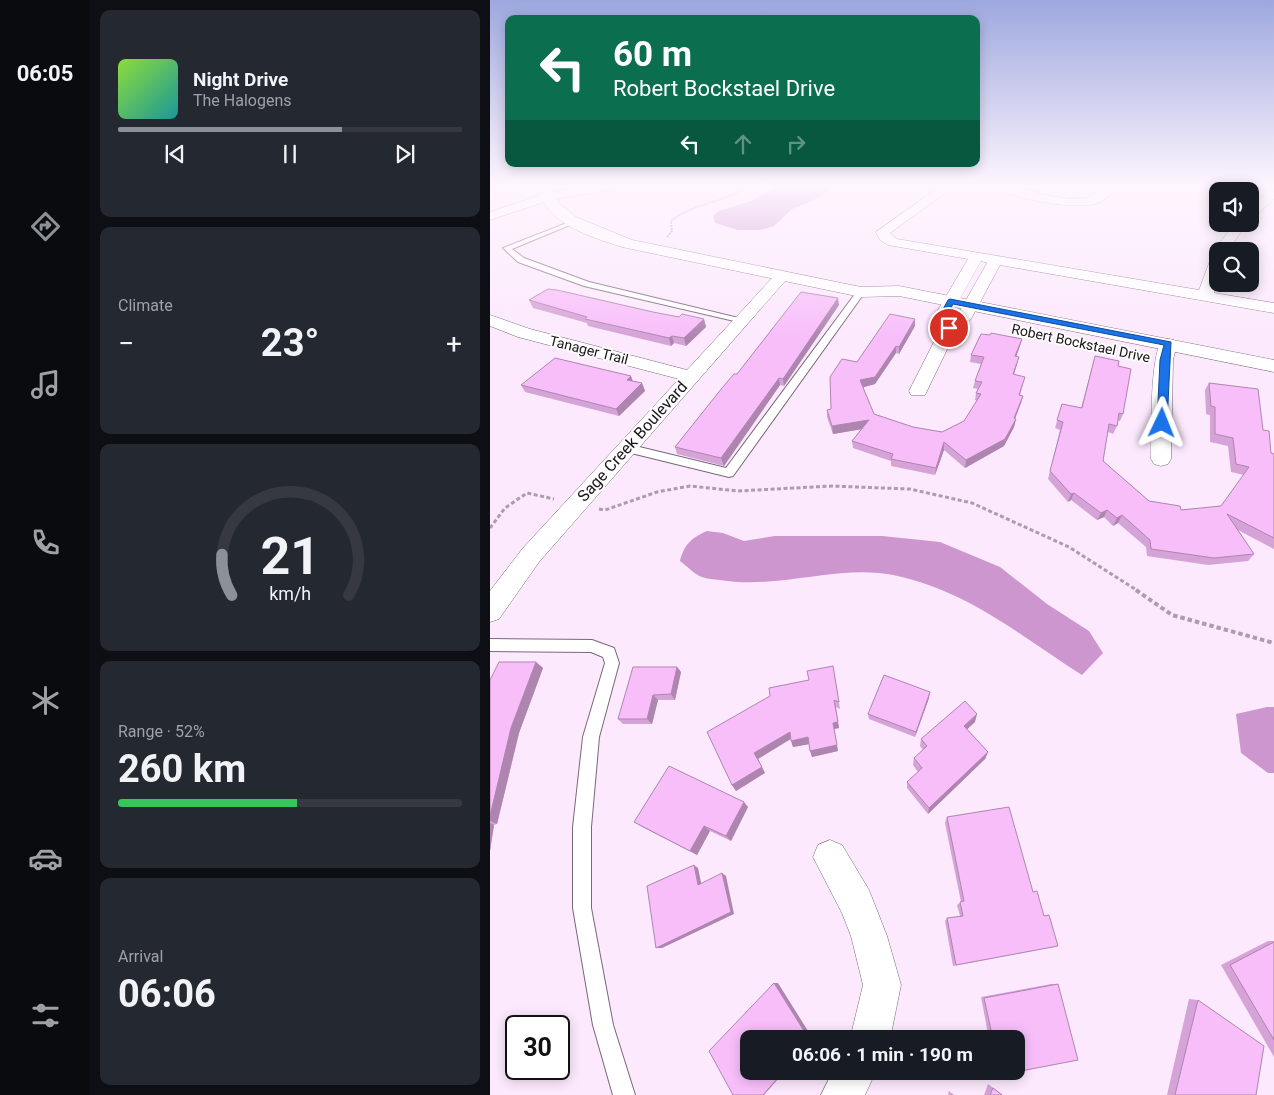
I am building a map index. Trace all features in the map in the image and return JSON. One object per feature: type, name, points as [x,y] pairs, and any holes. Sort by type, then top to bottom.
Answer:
[{"type":"street","name":"Robert Bockstael Drive","points":[[605,236],[628,244],[861,292],[886,302],[1166,352],[1274,366]]},
{"type":"street","points":[[885,236],[893,242],[1274,308]]},
{"type":"street","points":[[918,392],[955,313],[977,256]]},
{"type":"street","points":[[955,313],[996,259]]},
{"type":"street","name":"Sage Creek Boulevard","points":[[490,612],[532,555],[690,376],[781,277]]},
{"type":"street","points":[[1205,296],[1209,284]]},
{"type":"street","name":"Tanager Trail","points":[[490,320],[524,333],[690,376]]},
{"type":"street","points":[[1161,459],[1166,352]]},
{"type":"street","name":"Robert Bockstael Drive","points":[[1166,352],[1274,381]]},
{"type":"street","points":[[830,856],[856,903],[869,936],[882,985],[872,1030]]},
{"type":"street","points":[[842,1095],[851,1080]]},
{"type":"lane","points":[[538,236],[507,248],[521,260],[587,284],[743,320]]},
{"type":"lane","points":[[627,448],[729,473],[861,292]]},
{"type":"lane","points":[[490,645],[592,646],[608,653],[612,663],[591,738],[582,828],[582,908],[603,1024],[624,1095]]},
{"type":"path","points":[[661,242],[667,236]]},
{"type":"path","points":[[490,528],[505,508],[527,493],[605,510],[658,492],[690,486],[738,491],[832,486],[910,489],[972,503],[1069,546],[1172,615],[1274,642]]},
{"type":"shaded area","points":[[707,531],[723,533],[744,541],[775,536],[882,536],[940,542],[1000,567],[1047,604],[1089,631],[1103,653],[1082,675],[1015,630],[969,603],[945,591],[893,575],[872,572],[830,574],[763,582],[704,578],[680,561],[689,543]]},
{"type":"shaded area","points":[[1274,707],[1274,773],[1268,773],[1241,753],[1236,714]]},
{"type":"building","points":[[548,289],[679,317],[682,314],[704,319],[684,338],[672,336],[669,338],[585,319],[587,317],[529,300]]},
{"type":"building","points":[[801,292],[838,298],[783,379],[779,378],[721,458],[675,447],[722,388],[734,374],[737,374]]},
{"type":"building","points":[[890,314],[915,319],[899,347],[896,346],[875,377],[860,380],[874,414],[913,427],[942,432],[964,421],[981,394],[976,393],[982,382],[975,381],[984,357],[971,355],[981,334],[990,335],[991,333],[1022,339],[1015,356],[1019,357],[1013,374],[1025,377],[1019,395],[1023,396],[1014,418],[1016,419],[1005,439],[966,460],[944,442],[936,468],[891,459],[893,454],[852,441],[869,420],[832,426],[827,410],[831,409],[830,377],[842,359],[857,362]]},
{"type":"building","points":[[1095,356],[1119,361],[1118,366],[1131,369],[1123,414],[1119,413],[1117,426],[1109,424],[1103,461],[1149,501],[1180,506],[1181,510],[1221,506],[1249,467],[1236,464],[1233,438],[1215,434],[1215,407],[1211,406],[1209,383],[1258,389],[1263,430],[1269,431],[1271,453],[1274,454],[1274,538],[1227,514],[1254,554],[1214,558],[1151,549],[1150,540],[1122,515],[1117,518],[1107,510],[1101,513],[1074,493],[1071,494],[1050,471],[1063,422],[1057,420],[1062,404],[1082,408]]},
{"type":"building","points":[[555,358],[631,376],[627,380],[642,383],[616,409],[521,385]]},
{"type":"building","points":[[499,662],[536,662],[511,728],[490,816],[490,680]]},
{"type":"building","points":[[833,666],[839,702],[834,700],[838,722],[833,723],[837,745],[810,751],[808,737],[791,741],[790,732],[754,753],[762,767],[732,785],[707,732],[770,696],[769,688],[809,680],[807,671]]},
{"type":"building","points":[[633,667],[677,667],[671,694],[653,695],[647,719],[618,719]]},
{"type":"building","points":[[884,675],[930,692],[916,732],[868,714]]},
{"type":"building","points":[[965,701],[977,714],[964,726],[988,752],[929,808],[907,782],[922,768],[914,758],[927,746],[921,739]]},
{"type":"building","points":[[669,766],[744,802],[726,836],[704,826],[690,851],[634,822]]},
{"type":"building","points":[[1009,807],[1033,892],[1037,891],[1044,916],[1049,915],[1058,946],[956,965],[947,918],[963,916],[960,902],[964,901],[947,817]]},
{"type":"building","points":[[694,865],[698,885],[722,873],[731,912],[656,948],[647,886]]},
{"type":"building","points":[[1274,942],[1274,1040],[1230,965]]},
{"type":"building","points":[[774,983],[803,1030],[740,1030],[740,1080],[776,1080],[763,1095],[733,1095],[709,1051]]},
{"type":"building","points":[[1058,984],[1078,1060],[1025,1070],[1025,1030],[991,1030],[984,998]]},
{"type":"building","points":[[1198,1000],[1264,1046],[1256,1095],[1175,1095]]},
{"type":"building","points":[[993,1088],[1002,1095],[990,1095]]},
{"type":"route","points":[[949,328],[950,326],[943,315],[950,302],[1168,344],[1164,360],[1162,423]]}]
